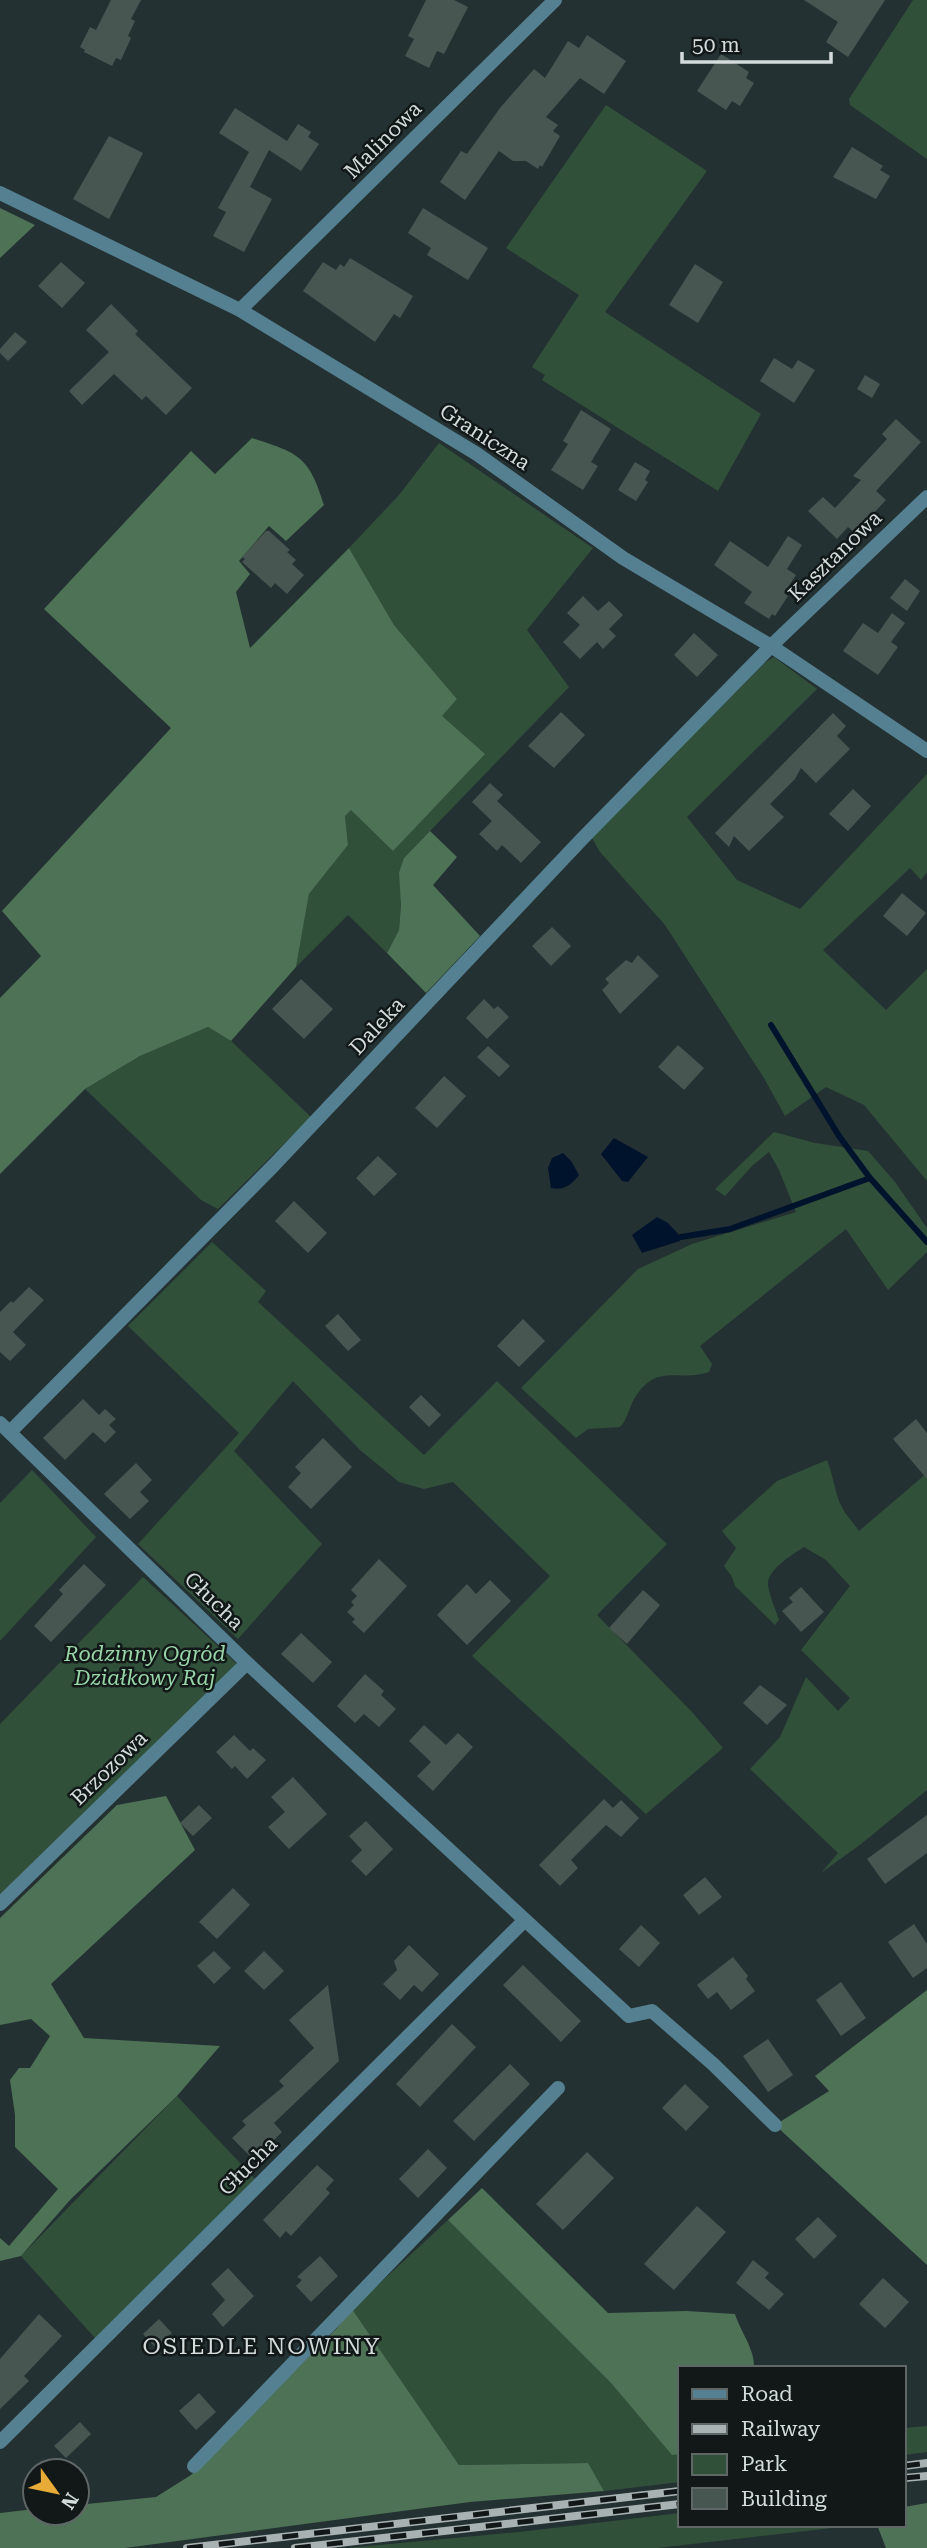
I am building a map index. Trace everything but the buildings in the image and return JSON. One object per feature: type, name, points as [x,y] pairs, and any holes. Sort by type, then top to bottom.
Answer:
[{"type":"street","name":"Malinowa","points":[[240,310],[555,0]]},
{"type":"street","name":"Graniczna","points":[[0,193],[240,310],[477,454],[623,558],[771,646],[927,751]]},
{"type":"street","name":"Kasztanowa","points":[[771,646],[927,497]]},
{"type":"street","name":"Daleka","points":[[5,1428],[274,1165],[581,840],[771,646]]},
{"type":"street","name":"Głucha","points":[[5,1428],[247,1662],[629,2016],[652,2011],[713,2064],[775,2125]]},
{"type":"street","name":"Brzozowa","points":[[0,1904],[247,1662]]},
{"type":"street","name":"Głucha","points":[[0,2442],[525,1920]]},
{"type":"street","points":[[194,2466],[558,2088]]},
{"type":"green space","points":[[913,0],[927,0],[927,159],[850,105],[849,99]]},
{"type":"green space","points":[[606,105],[707,171],[605,312],[761,414],[718,491],[542,380],[545,375],[532,367],[579,295],[506,248]]},
{"type":"green space","points":[[0,208],[35,225],[0,258]]},
{"type":"green space","points":[[252,438],[281,448],[300,459],[313,476],[324,505],[286,541],[269,526],[239,561],[250,574],[236,592],[250,648],[349,548],[394,625],[457,699],[442,716],[485,754],[393,851],[351,810],[345,816],[348,845],[309,894],[296,967],[231,1041],[208,1027],[140,1056],[85,1089],[0,1174],[0,998],[41,956],[2,911],[171,728],[44,609],[191,451],[215,474]]},
{"type":"green space","points":[[439,443],[593,548],[527,630],[569,687],[404,858],[399,930],[387,953],[348,915],[296,967],[309,894],[348,845],[345,816],[457,699],[394,625],[349,548],[399,495]]},
{"type":"green space","points":[[774,657],[817,689],[687,817],[737,880],[800,909],[927,774],[927,872],[921,880],[910,868],[823,950],[886,1010],[927,969],[927,1181],[864,1105],[826,1087],[785,1116],[764,1078],[665,925],[600,852],[592,838],[764,663]]},
{"type":"green space","points":[[430,831],[457,857],[433,885],[480,936],[426,993],[387,953],[399,930],[399,873],[404,858]]},
{"type":"green space","points":[[208,1027],[231,1041],[311,1117],[218,1209],[201,1200],[85,1089],[140,1056]]},
{"type":"green space","points":[[774,1132],[815,1143],[868,1151],[895,1182],[927,1228],[927,1252],[888,1290],[846,1229],[700,1346],[712,1364],[709,1372],[654,1379],[638,1393],[620,1427],[588,1429],[576,1438],[521,1388],[638,1269],[692,1244],[796,1212],[769,1152],[752,1166],[725,1196],[715,1189]]},
{"type":"green space","points":[[212,1242],[266,1291],[258,1302],[424,1455],[497,1381],[667,1544],[597,1615],[692,1712],[723,1748],[646,1814],[472,1656],[550,1576],[453,1482],[424,1489],[399,1482],[360,1450],[293,1381],[234,1451],[322,1544],[238,1639],[138,1544],[239,1433],[128,1326]]},
{"type":"green space","points":[[827,1460],[840,1503],[859,1531],[927,1473],[927,1790],[821,1873],[838,1853],[750,1769],[780,1737],[806,1677],[838,1711],[850,1698],[801,1650],[850,1586],[826,1560],[804,1547],[783,1562],[768,1582],[779,1620],[775,1625],[735,1586],[724,1566],[736,1548],[722,1531],[777,1481]]},
{"type":"green space","points":[[32,1470],[96,1537],[0,1641],[0,1503]]},
{"type":"green space","name":"Rodzinny Ogród Działkowy Raj","points":[[143,1577],[237,1664],[0,1897],[0,1724]]},
{"type":"green space","points":[[166,1796],[195,1850],[51,1984],[84,2038],[220,2046],[177,2096],[70,2200],[21,2256],[0,2261],[0,2238],[9,2246],[58,2189],[15,2147],[15,2115],[10,2080],[19,2068],[30,2068],[50,2036],[31,2019],[0,2025],[0,1918],[117,1805]]},
{"type":"green space","points":[[927,1990],[927,2265],[775,2125],[829,2091],[815,2076]]},
{"type":"green space","points":[[177,2096],[255,2179],[95,2338],[21,2256]]},
{"type":"green space","points":[[482,2188],[608,2313],[687,2311],[735,2314],[750,2348],[754,2366],[678,2366],[678,2454],[672,2455],[611,2383],[448,2220]]},
{"type":"green space","points":[[448,2220],[611,2383],[672,2454],[678,2454],[678,2482],[604,2491],[587,2463],[459,2465],[352,2309]]},
{"type":"green space","points":[[352,2309],[459,2465],[588,2463],[604,2491],[470,2502],[125,2548],[0,2548],[0,2513],[21,2511],[21,2527],[91,2527],[91,2504],[156,2497],[191,2475],[337,2328]]},
{"type":"green space","points":[[927,2426],[927,2452],[906,2455],[906,2428]]},
{"type":"green space","points":[[927,2503],[927,2548],[886,2548],[878,2527],[906,2527],[906,2507]]},
{"type":"green space","points":[[678,2513],[678,2527],[841,2527],[657,2548],[347,2548]]},
{"type":"water","points":[[614,1138],[648,1157],[628,1182],[622,1181],[601,1154]]},
{"type":"water","points":[[563,1153],[579,1175],[567,1186],[560,1189],[551,1188],[548,1168],[552,1158]]},
{"type":"water","points":[[657,1217],[668,1223],[681,1237],[680,1241],[642,1253],[632,1235]]},
{"type":"waterway","points":[[771,1025],[839,1136],[870,1178],[927,1242]]},
{"type":"waterway","points":[[681,1237],[730,1229],[870,1178]]},
{"type":"railway","points":[[906,2466],[927,2463]]},
{"type":"railway","points":[[906,2478],[927,2476]]},
{"type":"railway","points":[[187,2548],[678,2491]]},
{"type":"railway","points":[[295,2548],[678,2504]]},
{"type":"district","name":"OSIEDLE NOWINY","points":[[262,2346]]}]
